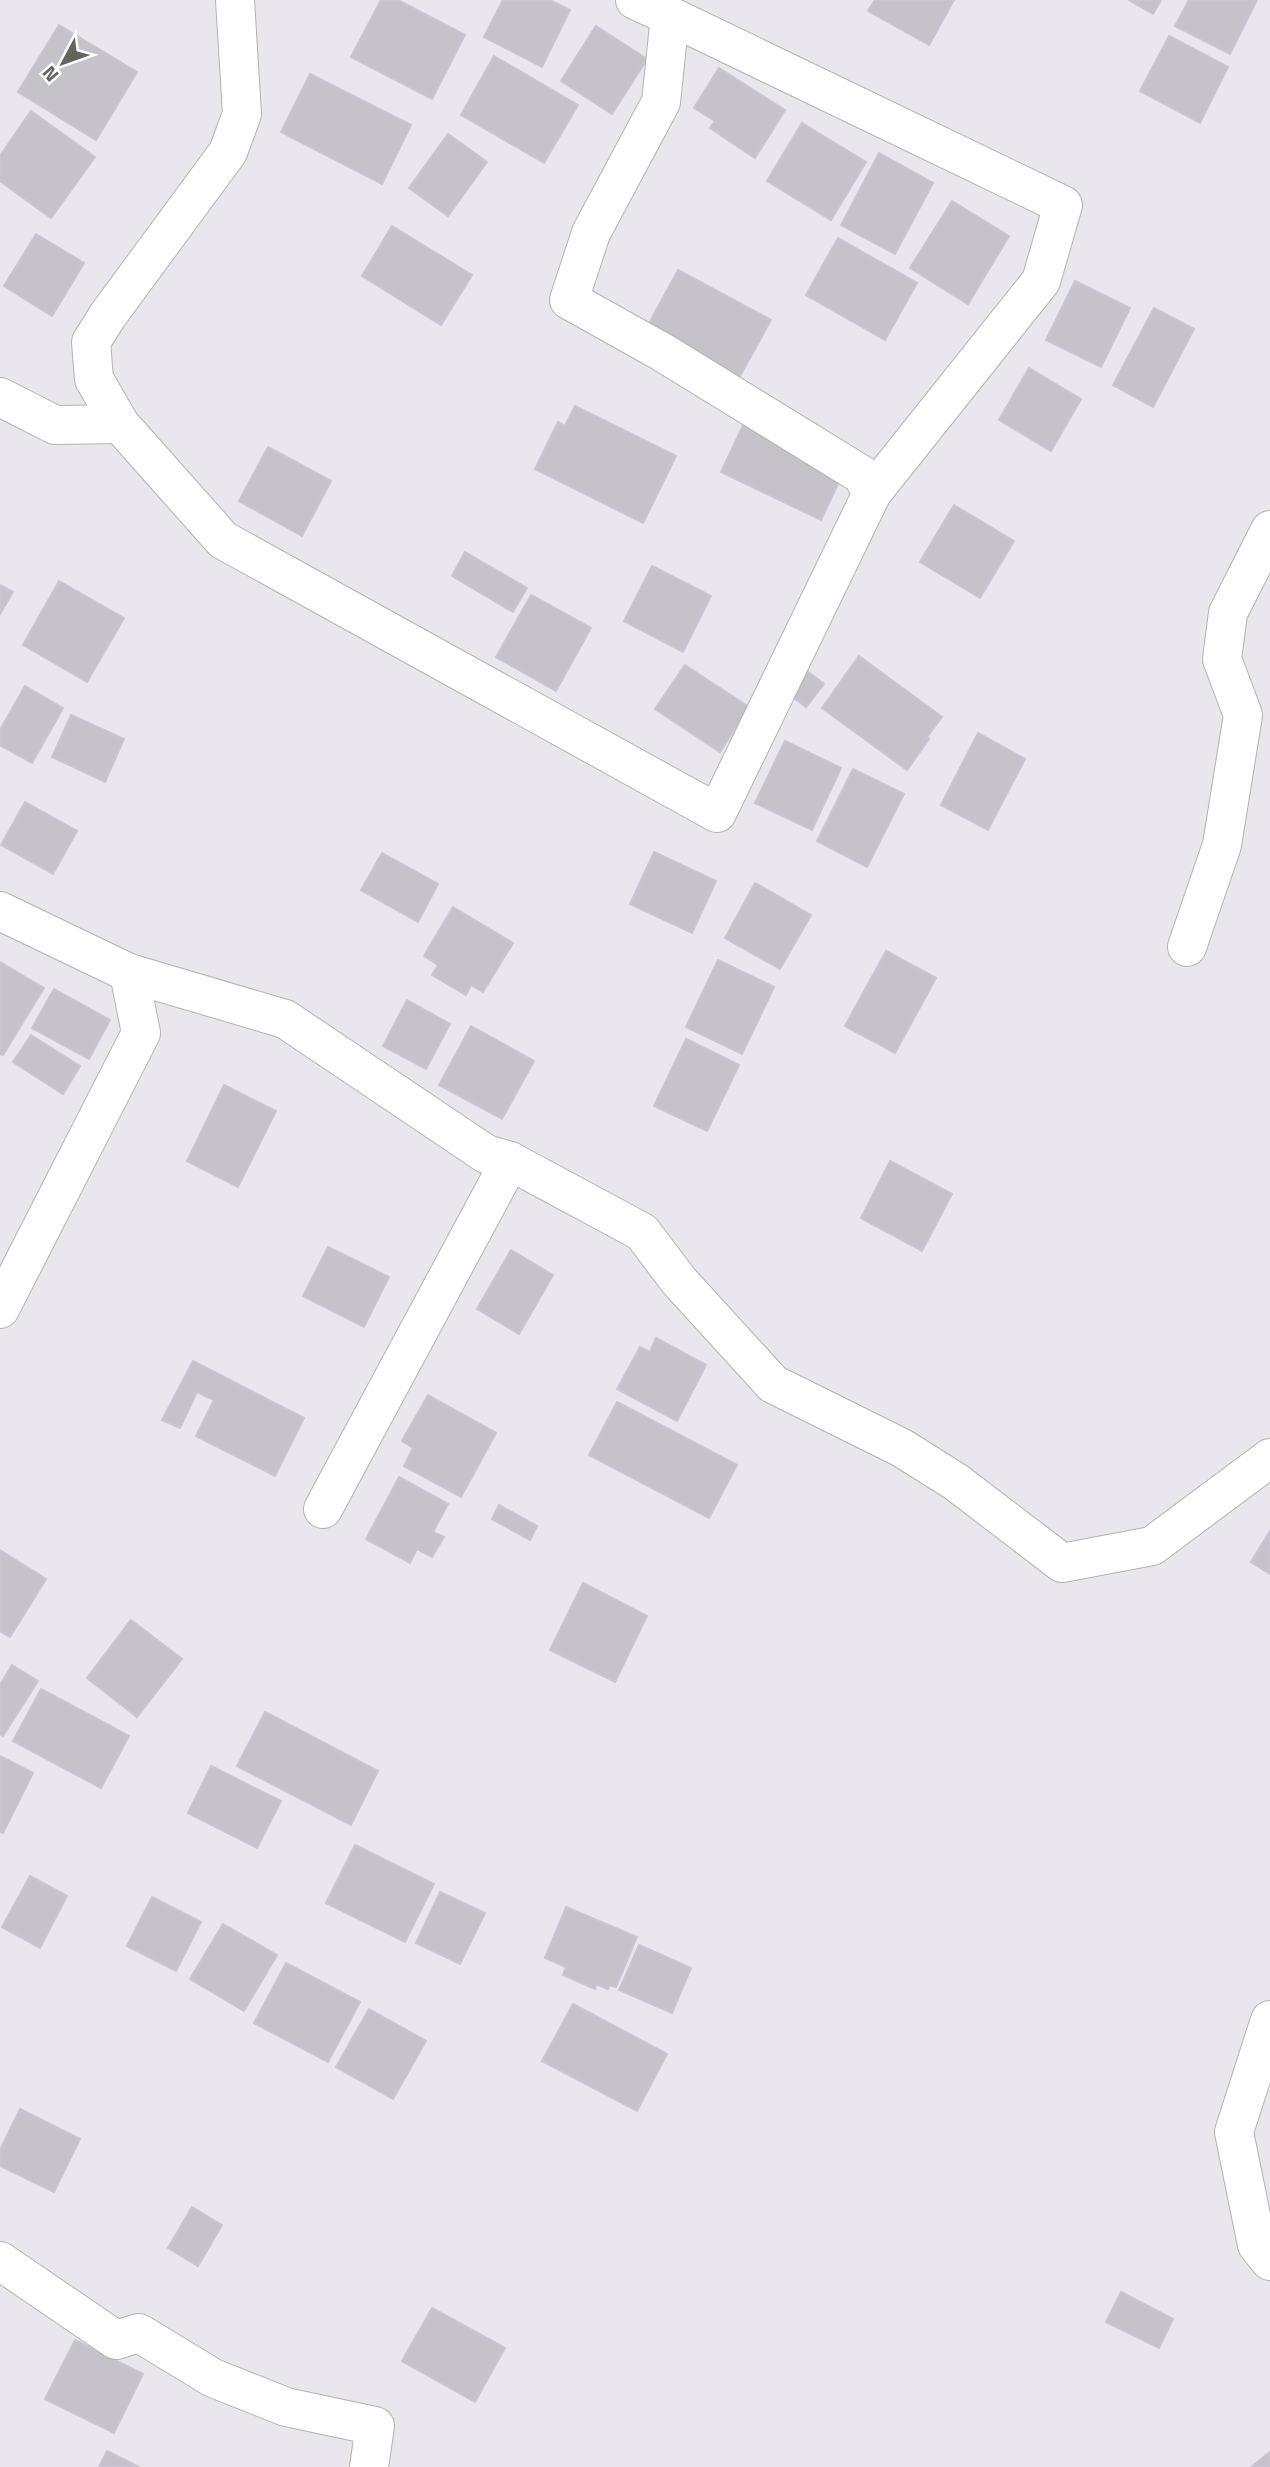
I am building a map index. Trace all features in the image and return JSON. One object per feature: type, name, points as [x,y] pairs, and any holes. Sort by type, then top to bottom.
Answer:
[{"type":"street","points":[[235,0],[242,114],[228,152],[91,342],[94,379],[120,424],[223,540],[718,813],[872,493],[1041,281],[1063,205],[635,0]]},
{"type":"street","points":[[670,16],[661,102],[591,233],[569,300],[662,352],[862,475],[872,493]]},
{"type":"street","points":[[0,397],[55,425],[120,424]]},
{"type":"street","points":[[1186,947],[1222,845],[1243,715],[1222,659],[1228,613],[1270,530]]},
{"type":"street","points":[[0,911],[130,973],[285,1019],[486,1154],[509,1161],[642,1232],[680,1281],[773,1384],[902,1448],[956,1482],[1062,1563],[1152,1546],[1270,1458]]},
{"type":"street","points":[[0,1309],[141,1033],[130,973]]},
{"type":"street","points":[[323,1509],[509,1161]]},
{"type":"street","points":[[1270,2020],[1234,2132],[1258,2245],[1270,2261]]},
{"type":"street","points":[[0,2261],[117,2340],[139,2333],[213,2378],[286,2407],[375,2426],[369,2467]]},
{"type":"building","points":[[381,0],[398,0],[465,35],[432,99],[351,57]]},
{"type":"building","points":[[503,0],[550,0],[570,10],[542,67],[484,37]]},
{"type":"building","points":[[875,0],[954,0],[929,45],[868,11]]},
{"type":"building","points":[[1129,0],[1161,0],[1153,14]]},
{"type":"building","points":[[1189,0],[1257,0],[1230,54],[1175,26]]},
{"type":"building","points":[[59,25],[137,72],[96,140],[18,92]]},
{"type":"building","points":[[596,26],[647,59],[612,114],[561,81]]},
{"type":"building","points":[[1169,36],[1228,67],[1200,123],[1140,91]]},
{"type":"building","points":[[494,56],[578,105],[544,163],[461,115]]},
{"type":"building","points":[[719,68],[785,110],[755,158],[710,128],[715,121],[694,108]]},
{"type":"building","points":[[310,74],[411,125],[382,184],[281,132]]},
{"type":"building","points":[[31,111],[95,157],[51,218],[0,181],[0,156]]},
{"type":"building","points":[[802,123],[866,162],[831,220],[767,181]]},
{"type":"building","points":[[448,134],[487,162],[448,216],[409,188]]},
{"type":"building","points":[[879,153],[933,183],[895,254],[841,225]]},
{"type":"building","points":[[952,201],[1009,236],[968,304],[910,268]]},
{"type":"building","points":[[392,226],[472,275],[441,325],[362,276]]},
{"type":"building","points":[[36,234],[84,263],[52,316],[4,286]]},
{"type":"building","points":[[838,238],[917,283],[885,340],[806,295]]},
{"type":"building","points":[[678,270],[771,320],[739,378],[647,327]]},
{"type":"building","points":[[1075,281],[1130,308],[1101,367],[1046,340]]},
{"type":"building","points":[[1154,308],[1194,329],[1153,407],[1113,385]]},
{"type":"building","points":[[1029,368],[1081,399],[1051,451],[999,420]]},
{"type":"building","points":[[575,406],[676,456],[643,523],[535,469],[558,422],[565,426]]},
{"type":"building","points":[[746,419],[846,467],[821,520],[721,472]]},
{"type":"building","points":[[268,447],[331,481],[302,536],[239,501]]},
{"type":"building","points":[[954,505],[1014,541],[980,598],[920,562]]},
{"type":"building","points":[[465,552],[527,588],[513,612],[452,576]]},
{"type":"building","points":[[652,566],[711,596],[683,652],[624,621]]},
{"type":"building","points":[[59,581],[124,618],[87,682],[23,645]]},
{"type":"building","points":[[0,585],[13,592],[0,614]]},
{"type":"building","points":[[531,595],[591,628],[556,691],[496,657]]},
{"type":"building","points":[[859,656],[942,717],[907,770],[822,708]]},
{"type":"building","points":[[685,665],[749,707],[720,752],[655,709]]},
{"type":"building","points":[[807,671],[824,684],[806,707],[789,694]]},
{"type":"building","points":[[25,686],[63,708],[32,763],[0,745],[0,730]]},
{"type":"building","points":[[71,715],[124,739],[105,782],[52,757]]},
{"type":"building","points":[[978,733],[1025,759],[988,830],[941,805]]},
{"type":"building","points":[[785,741],[841,768],[812,830],[755,803]]},
{"type":"building","points":[[853,769],[904,794],[867,867],[817,841]]},
{"type":"building","points":[[25,802],[77,831],[53,874],[1,845]]},
{"type":"building","points":[[654,852],[716,881],[692,933],[630,904]]},
{"type":"building","points":[[382,853],[438,884],[418,922],[361,890]]},
{"type":"building","points":[[755,883],[811,915],[780,969],[725,938]]},
{"type":"building","points":[[453,907],[513,943],[483,992],[471,985],[466,995],[432,975],[438,965],[424,956]]},
{"type":"building","points":[[886,951],[936,978],[895,1053],[845,1026]]},
{"type":"building","points":[[718,960],[774,987],[742,1054],[686,1027]]},
{"type":"building","points":[[0,962],[44,988],[3,1055],[0,1054]]},
{"type":"building","points":[[54,989],[110,1020],[89,1059],[32,1028]]},
{"type":"building","points":[[407,1000],[450,1024],[426,1069],[383,1046]]},
{"type":"building","points":[[471,1026],[534,1061],[502,1119],[439,1085]]},
{"type":"building","points":[[31,1035],[80,1066],[63,1094],[13,1062]]},
{"type":"building","points":[[686,1039],[739,1065],[707,1131],[654,1106]]},
{"type":"building","points":[[224,1085],[276,1111],[238,1187],[187,1161]]},
{"type":"building","points":[[890,1161],[952,1194],[922,1251],[861,1218]]},
{"type":"building","points":[[328,1247],[389,1277],[364,1327],[303,1296]]},
{"type":"building","points":[[511,1250],[553,1275],[519,1334],[477,1309]]},
{"type":"building","points":[[656,1338],[706,1365],[677,1421],[617,1389],[640,1347],[650,1352]]},
{"type":"building","points":[[193,1361],[304,1418],[275,1476],[196,1436],[214,1400],[197,1392],[180,1428],[162,1420]]},
{"type":"building","points":[[428,1395],[496,1433],[461,1497],[404,1466],[413,1448],[402,1441]]},
{"type":"building","points":[[617,1402],[737,1465],[709,1518],[589,1455]]},
{"type":"building","points":[[399,1477],[448,1504],[433,1532],[444,1537],[432,1557],[417,1549],[410,1563],[366,1539]]},
{"type":"building","points":[[499,1505],[537,1526],[530,1540],[492,1519]]},
{"type":"building","points":[[1270,1531],[1270,1574],[1251,1562]]},
{"type":"building","points":[[0,1550],[46,1579],[10,1637],[0,1631]]},
{"type":"building","points":[[583,1583],[647,1616],[615,1682],[550,1650]]},
{"type":"building","points":[[131,1620],[182,1659],[137,1717],[87,1678]]},
{"type":"building","points":[[12,1665],[38,1681],[3,1736],[0,1734],[0,1685]]},
{"type":"building","points":[[41,1689],[129,1736],[101,1788],[13,1741]]},
{"type":"building","points":[[265,1712],[378,1771],[351,1825],[237,1766]]},
{"type":"building","points":[[0,1756],[33,1773],[3,1833],[0,1832]]},
{"type":"building","points":[[211,1766],[281,1801],[257,1848],[188,1813]]},
{"type":"building","points":[[355,1845],[434,1884],[405,1942],[326,1903]]},
{"type":"building","points":[[30,1876],[67,1896],[40,1948],[2,1927]]},
{"type":"building","points":[[440,1892],[485,1913],[460,1964],[416,1943]]},
{"type":"building","points":[[152,1897],[201,1922],[176,1971],[127,1946]]},
{"type":"building","points":[[566,1907],[637,1937],[616,1987],[610,1985],[608,1989],[596,1984],[595,1989],[563,1975],[566,1967],[545,1958]]},
{"type":"building","points":[[223,1924],[277,1955],[244,2011],[190,1979]]},
{"type":"building","points":[[639,1945],[691,1968],[672,2013],[619,1990]]},
{"type":"building","points":[[286,1963],[360,2002],[328,2062],[254,2023]]},
{"type":"building","points":[[573,2004],[667,2054],[637,2111],[542,2061]]},
{"type":"building","points":[[369,2009],[426,2041],[393,2099],[336,2067]]},
{"type":"building","points":[[20,2109],[80,2139],[54,2192],[0,2166],[0,2150]]},
{"type":"building","points":[[192,2207],[222,2225],[198,2266],[168,2248]]},
{"type":"building","points":[[1121,2292],[1173,2319],[1159,2348],[1106,2322]]},
{"type":"building","points":[[432,2308],[505,2348],[475,2402],[402,2361]]},
{"type":"building","points":[[75,2340],[143,2374],[114,2433],[45,2399]]},
{"type":"building","points":[[107,2451],[139,2467],[99,2467]]},
{"type":"building","points":[[1270,2452],[1270,2467],[1251,2467]]}]
